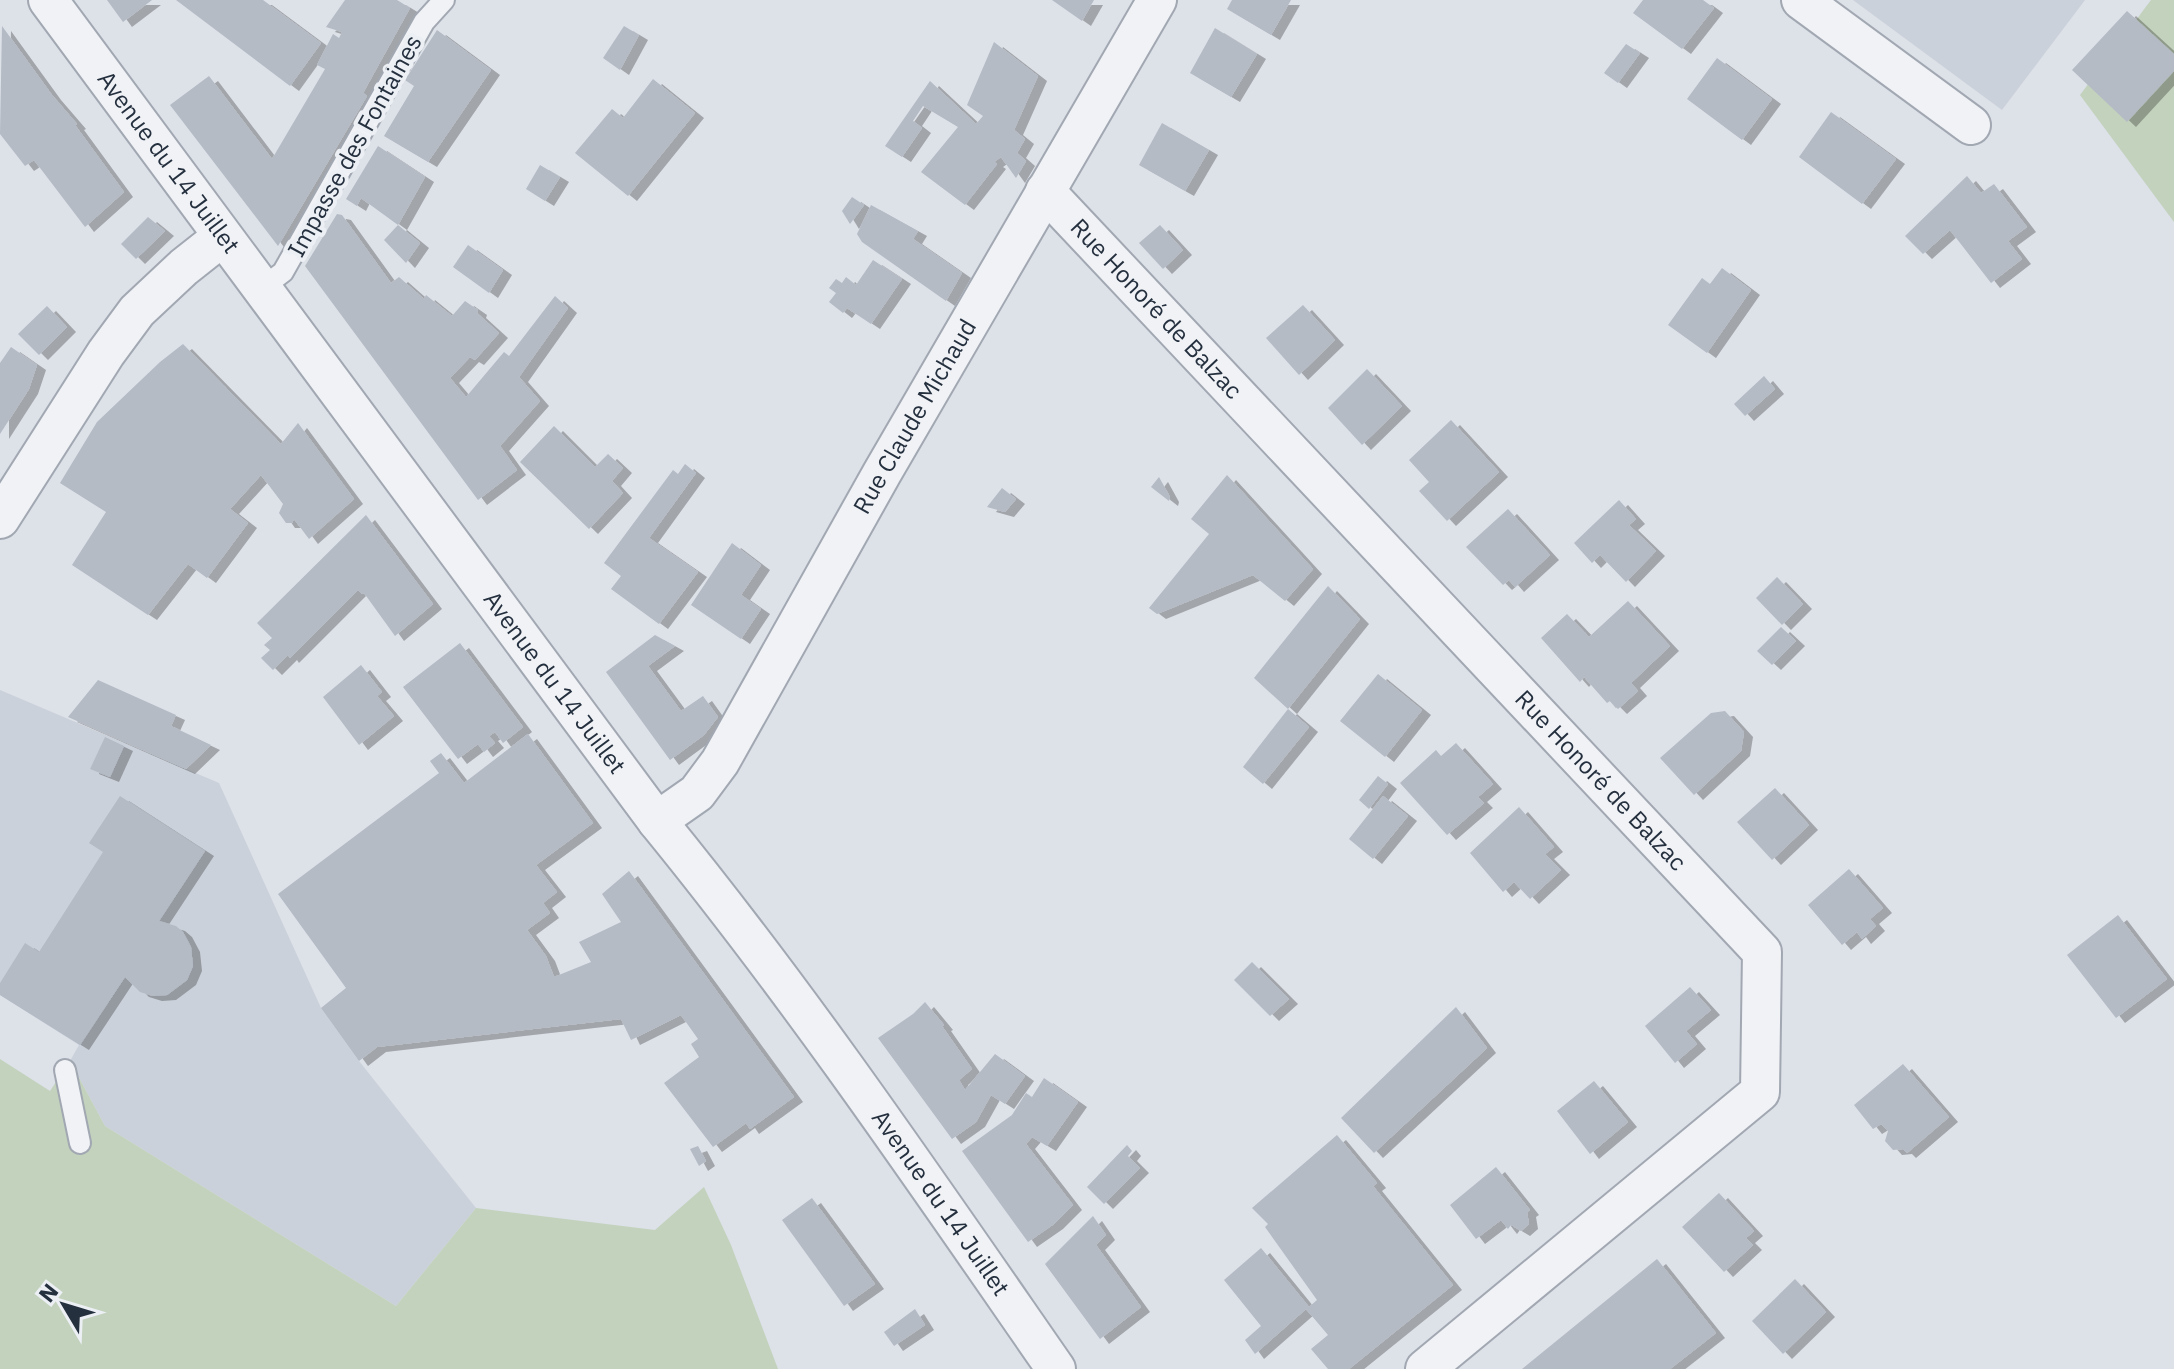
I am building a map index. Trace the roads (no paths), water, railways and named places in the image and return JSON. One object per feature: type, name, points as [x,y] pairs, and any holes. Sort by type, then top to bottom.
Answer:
[{"type":"street","name":"Avenue du 14 Juillet","points":[[48,0],[657,821],[726,905],[838,1055],[1056,1369]]},
{"type":"street","name":"Rue Claude Michaud","points":[[657,821],[697,793],[720,762],[882,473],[1157,0]]},
{"type":"street","points":[[1801,0],[1971,125]]},
{"type":"street","name":"Rue Honoré de Balzac","points":[[1045,191],[1762,952],[1760,1092],[1425,1369]]},
{"type":"street","points":[[0,519],[106,353],[137,311],[222,237]]},
{"type":"lane","name":"Impasse des Fontaines","points":[[262,288],[283,272],[424,22],[444,0]]},
{"type":"lane","points":[[65,1070],[80,1143]]}]
